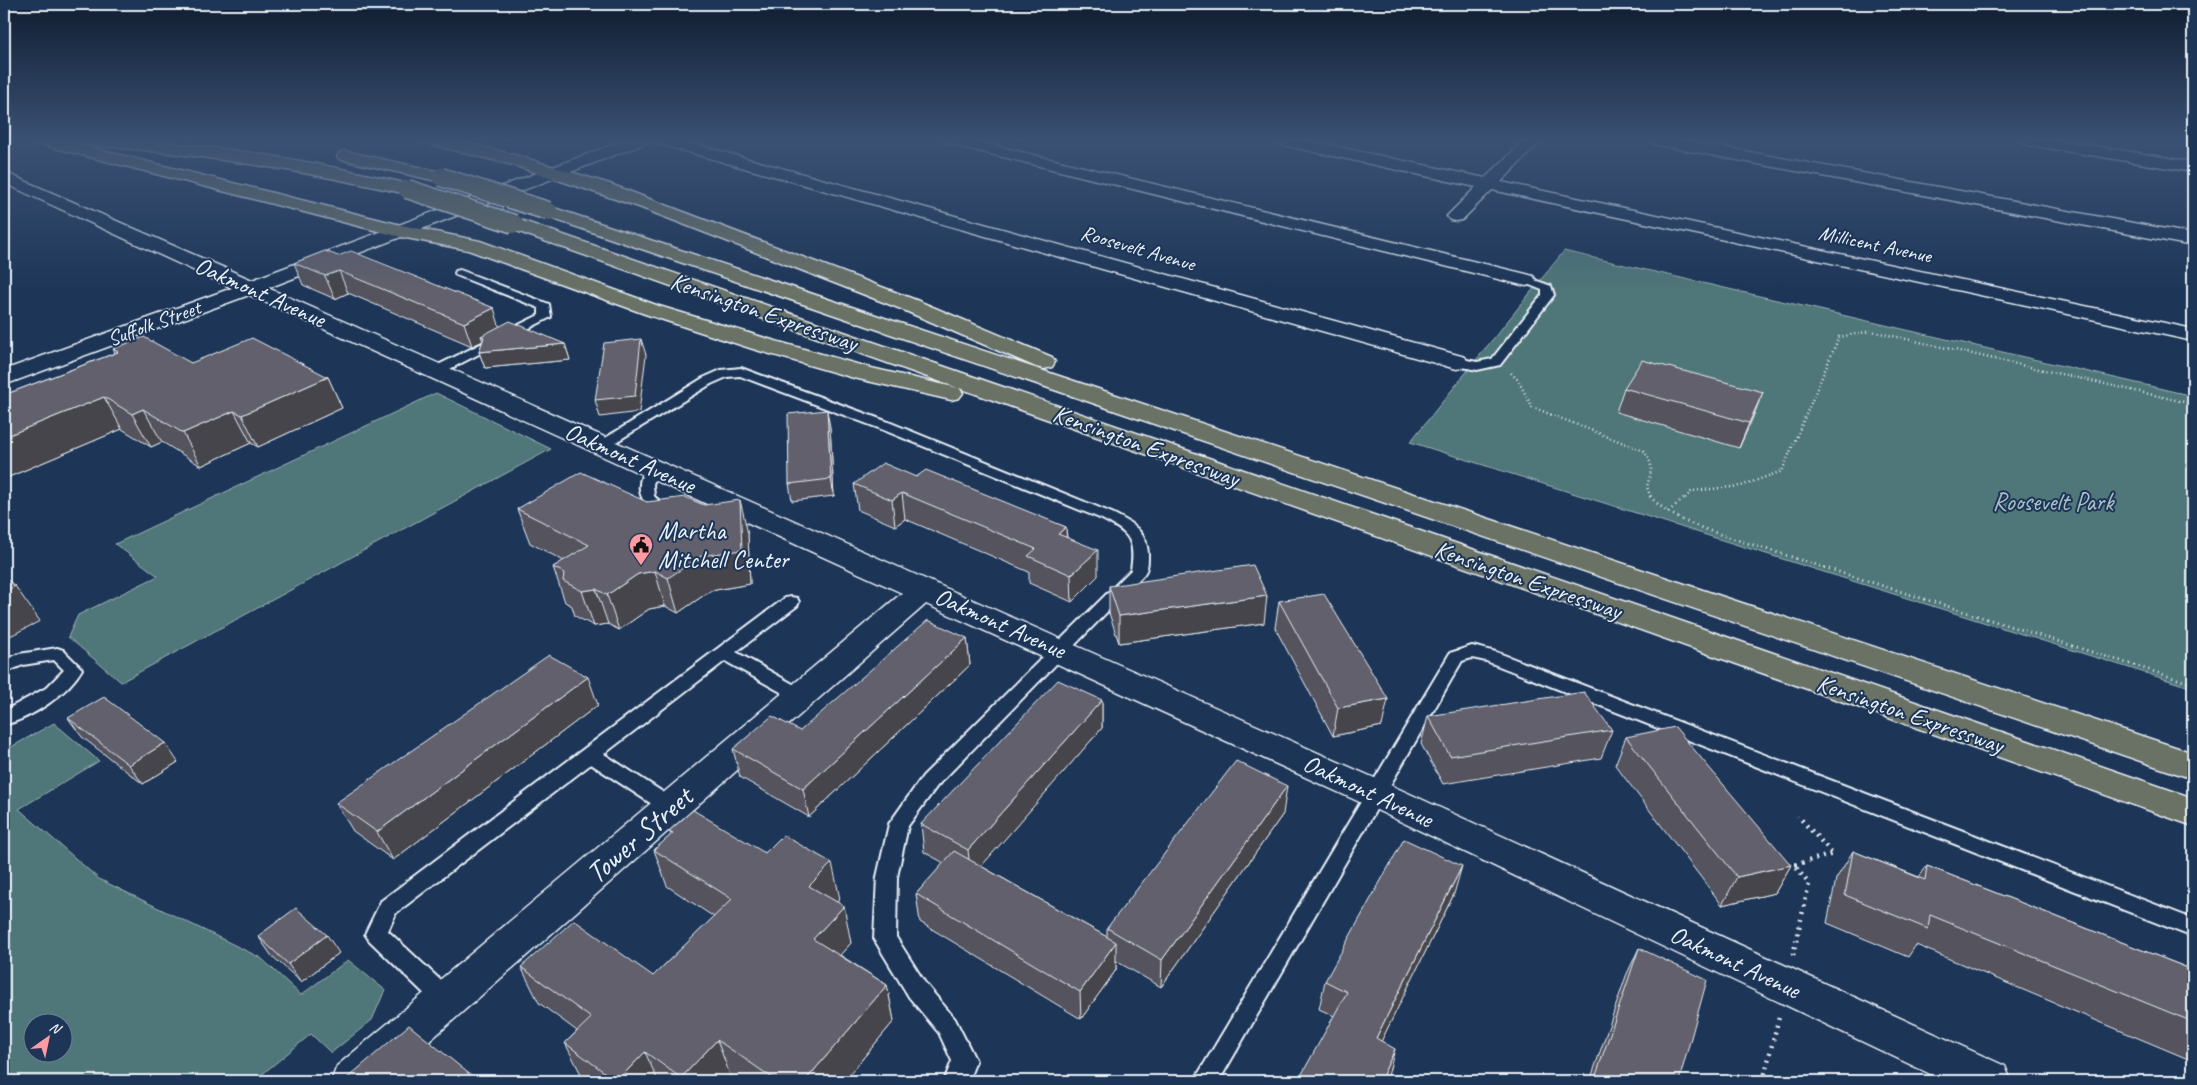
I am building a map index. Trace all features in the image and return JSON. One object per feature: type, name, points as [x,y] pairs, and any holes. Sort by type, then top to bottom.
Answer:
[{"type":"highway","points":[[241,191],[401,231],[473,246],[652,310],[862,373],[1086,424]]},
{"type":"highway","name":"Kensington Expressway","points":[[412,191],[514,224],[2193,812]]},
{"type":"highway","name":"Kensington Expressway","points":[[484,191],[1156,415],[2193,766]]},
{"type":"highway","points":[[614,191],[982,333],[1156,415]]},
{"type":"street","name":"Oakmont Avenue","points":[[34,191],[652,468],[723,509],[925,589],[1376,794],[1990,1081]]},
{"type":"street","name":"Suffolk Street","points":[[4,378],[250,288],[507,191]]},
{"type":"street","name":"Roosevelt Avenue","points":[[843,191],[1457,362]]},
{"type":"street","points":[[1160,191],[1526,280]]},
{"type":"street","points":[[1456,216],[1482,191]]},
{"type":"street","name":"Millicent Avenue","points":[[1520,191],[2193,335]]},
{"type":"street","points":[[1929,191],[2193,240]]},
{"type":"street","name":"Tower Street","points":[[352,1081],[925,589]]},
{"type":"lane","points":[[436,371],[545,316],[545,306],[460,273]]},
{"type":"lane","points":[[1457,362],[1477,366],[1496,362],[1548,295],[1547,288],[1526,280]]},
{"type":"lane","points":[[601,445],[707,381],[725,373],[741,372],[886,426],[1107,516],[1132,528],[1139,541],[1141,557],[1139,571],[930,781],[899,824],[887,877],[885,939],[917,990],[947,1026],[964,1061],[956,1081]]},
{"type":"lane","points":[[652,468],[644,484],[648,498],[659,508],[688,514]]},
{"type":"lane","points":[[446,1000],[376,934],[388,907],[791,602]]},
{"type":"lane","points":[[1206,1081],[1456,656],[1472,652],[1490,656],[2193,928]]},
{"type":"lane","points":[[724,653],[801,696]]},
{"type":"lane","points":[[4,668],[19,660],[56,654],[74,668],[68,680],[56,691],[4,719]]},
{"type":"lane","points":[[590,754],[672,807]]},
{"type":"path","points":[[1668,512],[1692,491],[1740,486],[1782,471],[1839,337],[1871,331],[1894,335],[2193,404]]},
{"type":"path","points":[[1496,362],[1518,377],[1526,400],[1532,407],[1644,451],[1652,463],[1652,474],[1647,485],[1648,491],[1668,512],[1688,523],[2193,684]]},
{"type":"path","points":[[1763,1081],[1808,884],[1794,865],[1834,854],[1798,816]]},
{"type":"green space","name":"Roosevelt Park","points":[[1564,251],[2193,396],[2193,688],[1410,442]]},
{"type":"green space","points":[[436,393],[551,449],[121,682],[68,637],[78,615],[158,576],[115,544]]},
{"type":"green space","points":[[54,723],[99,761],[19,809],[99,879],[261,958],[301,995],[348,960],[385,990],[372,1020],[331,1053],[311,1034],[254,1081],[4,1081],[4,751]]},
{"type":"building","points":[[325,251],[338,256],[351,251],[494,308],[464,323],[339,271],[325,276],[294,263]]},
{"type":"building","points":[[510,321],[565,344],[479,352],[484,337],[481,336]]},
{"type":"building","points":[[144,337],[191,363],[252,338],[328,377],[242,415],[234,411],[183,433],[143,409],[132,414],[104,397],[4,437],[4,395],[118,352],[113,349]]},
{"type":"building","points":[[641,339],[635,396],[595,400],[604,343]]},
{"type":"building","points":[[1642,360],[1763,392],[1749,423],[1624,388]]},
{"type":"building","points":[[827,410],[831,479],[789,484],[788,414]]},
{"type":"building","points":[[883,463],[916,477],[926,470],[1066,527],[1058,534],[1098,550],[1071,575],[1028,556],[1036,549],[902,493],[892,500],[854,484]]},
{"type":"building","points":[[581,472],[647,502],[685,497],[704,505],[740,500],[742,550],[701,556],[668,578],[655,571],[638,574],[607,595],[596,589],[582,591],[563,581],[564,573],[553,567],[589,545],[517,509]]},
{"type":"building","points":[[1253,565],[1267,596],[1119,616],[1109,586]]},
{"type":"building","points":[[4,577],[15,586],[4,592]]},
{"type":"building","points":[[1324,594],[1388,699],[1338,708],[1279,601]]},
{"type":"building","points":[[928,620],[967,638],[803,789],[733,749],[772,716],[800,731]]},
{"type":"building","points":[[549,655],[588,677],[377,832],[336,803]]},
{"type":"building","points":[[1058,680],[1102,700],[968,850],[921,824]]},
{"type":"building","points":[[1584,692],[1612,730],[1450,756],[1428,716]]},
{"type":"building","points":[[104,697],[165,743],[129,765],[68,718]]},
{"type":"building","points":[[1675,727],[1791,865],[1737,877],[1626,737]]},
{"type":"building","points":[[1236,761],[1287,786],[1162,960],[1107,928]]},
{"type":"building","points":[[693,810],[765,853],[783,835],[832,863],[809,886],[844,906],[813,939],[887,985],[805,1081],[777,1081],[717,1040],[681,1078],[645,1052],[616,1081],[565,1043],[591,1018],[521,967],[574,920],[653,976],[732,899],[654,850],[673,833],[669,831]]},
{"type":"building","points":[[1404,839],[1462,866],[1376,1038],[1395,1049],[1380,1081],[1298,1081],[1347,992],[1325,981]]},
{"type":"building","points":[[954,851],[1116,942],[1080,992],[916,894]]},
{"type":"building","points":[[1853,851],[1925,880],[1927,866],[2193,970],[2193,1022],[1930,915],[1928,929],[1845,895]]},
{"type":"building","points":[[296,908],[327,935],[288,964],[258,936]]},
{"type":"building","points":[[1639,948],[1707,980],[1679,1081],[1594,1081]]},
{"type":"building","points":[[409,1025],[478,1081],[345,1080]]},
{"type":"place","name":"Martha Mitchell Center","points":[[641,566]]}]
